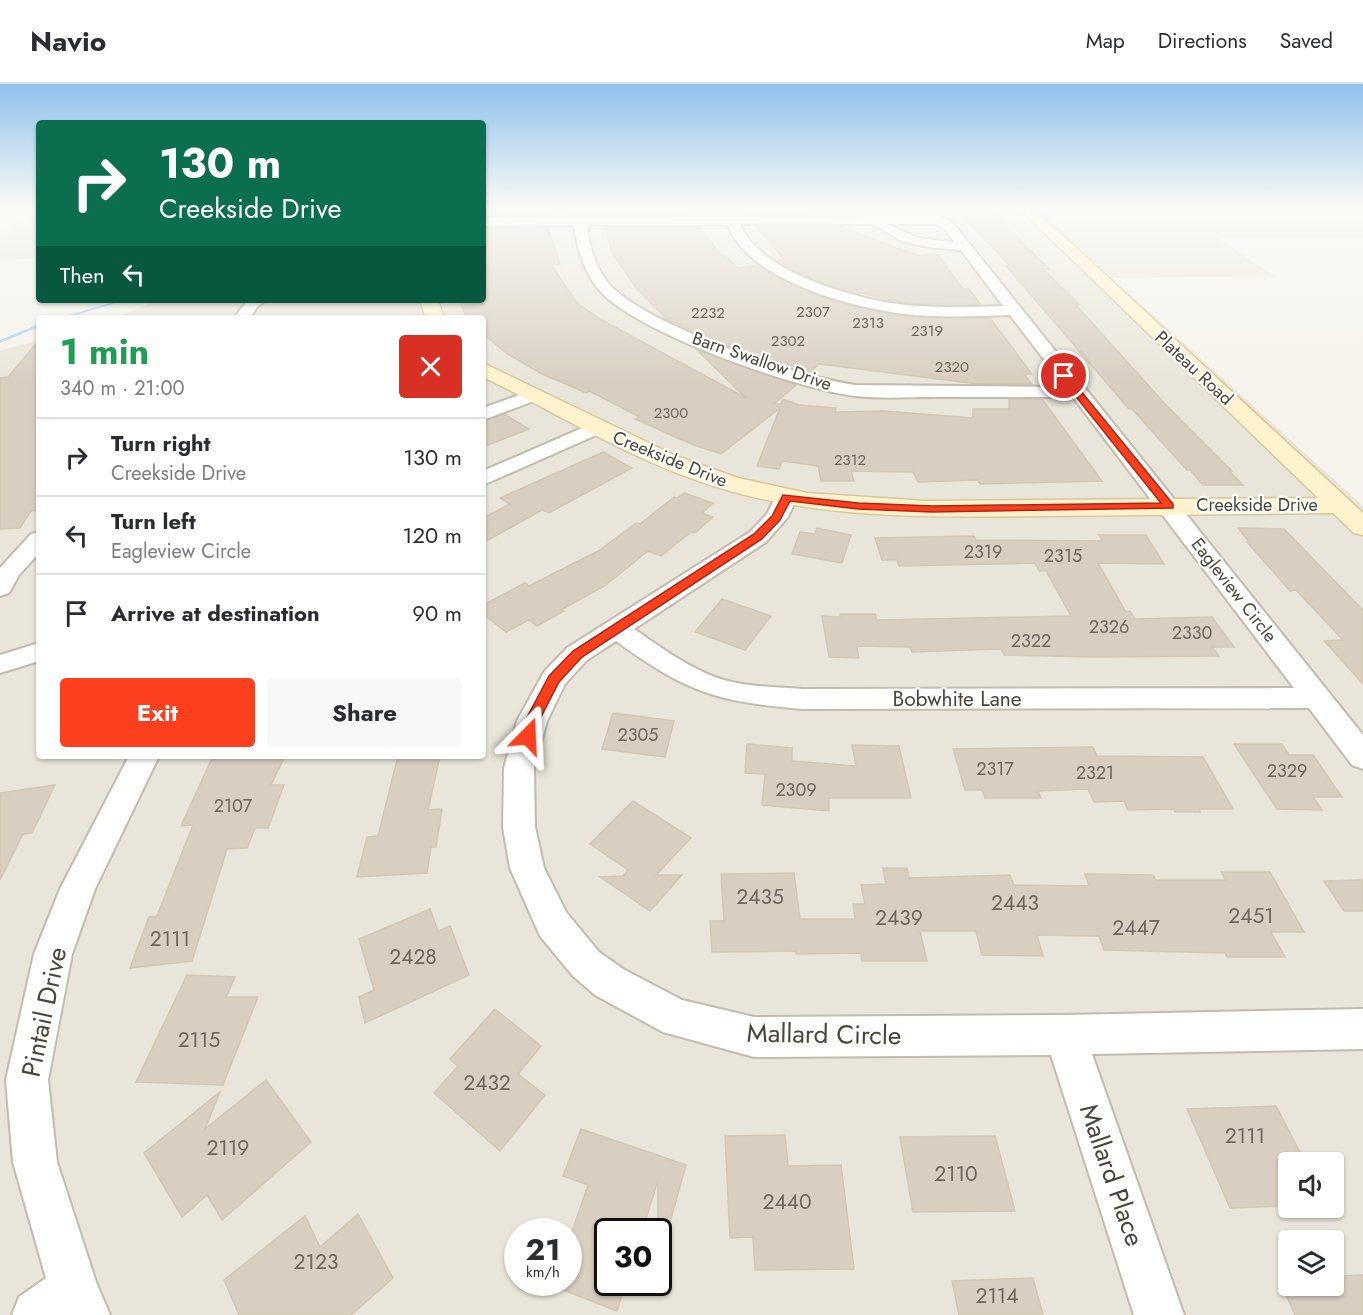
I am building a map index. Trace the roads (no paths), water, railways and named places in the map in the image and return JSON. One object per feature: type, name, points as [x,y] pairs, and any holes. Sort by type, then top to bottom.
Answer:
[{"type":"street","name":"Barn Swallow Drive","points":[[594,265],[605,288],[621,303],[644,317],[817,383],[857,390],[1077,392]]},
{"type":"street","points":[[772,265],[834,291],[900,308],[927,311],[1013,310]]},
{"type":"street","name":"Eagleview Circle","points":[[978,265],[1169,506],[1363,757]]},
{"type":"street","name":"Plateau Road","points":[[1086,265],[1363,527]]},
{"type":"street","points":[[244,315],[254,303]]},
{"type":"street","name":"Creekside Drive","points":[[486,371],[596,428],[681,467],[730,484],[786,497],[858,506],[932,509],[1339,505]]},
{"type":"street","points":[[486,413],[533,395]]},
{"type":"street","points":[[486,478],[596,428]]},
{"type":"street","name":"Mallard Circle","points":[[786,497],[777,517],[758,537],[577,654],[554,680],[532,721],[519,768],[519,827],[527,868],[553,924],[586,964],[609,982],[677,1018],[754,1037],[1065,1035],[1363,1029]]},
{"type":"street","points":[[0,588],[9,572],[36,542]]},
{"type":"street","name":"Bobwhite Lane","points":[[615,628],[663,662],[707,684],[751,695],[803,699],[1317,698]]},
{"type":"street","points":[[0,664],[36,653]]},
{"type":"street","name":"Pintail Drive","points":[[65,1306],[35,1162],[27,1080],[53,954],[78,889],[143,759]]},
{"type":"street","name":"Mallard Place","points":[[1065,1035],[1159,1315]]},
{"type":"waterway","points":[[72,315],[114,303]]},
{"type":"waterway","points":[[0,342],[36,326]]}]
